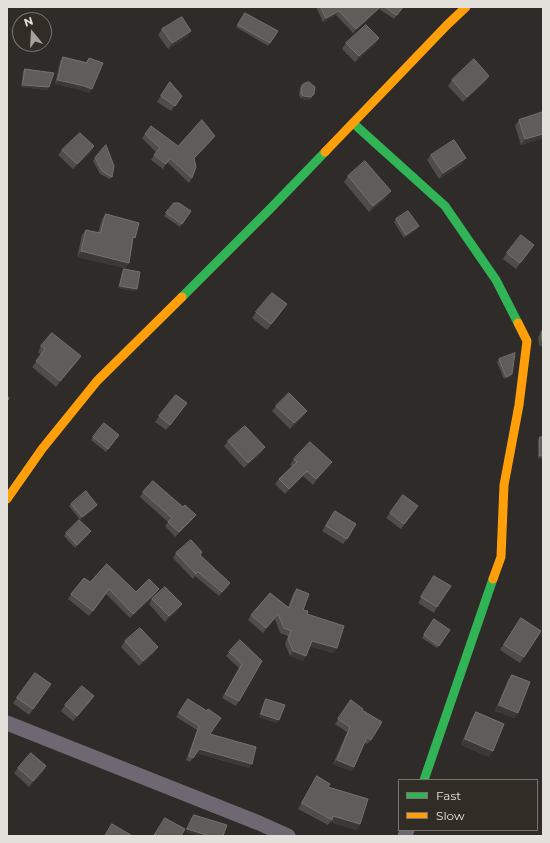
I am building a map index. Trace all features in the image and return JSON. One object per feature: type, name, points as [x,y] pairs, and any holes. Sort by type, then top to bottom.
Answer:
[{"type":"street","points":[[7,499],[42,449],[97,381],[270,210],[466,7]]},
{"type":"street","points":[[353,123],[446,206],[496,280],[527,341],[519,405],[504,485],[501,557],[424,779]]},
{"type":"street","points":[[7,723],[257,829],[288,836]]},
{"type":"building","points":[[321,7],[380,7],[356,29],[339,11],[326,18]]},
{"type":"building","points":[[385,7],[403,7],[397,15]]},
{"type":"building","points":[[245,13],[278,31],[270,43],[238,25]]},
{"type":"building","points":[[182,17],[191,31],[172,43],[162,29]]},
{"type":"building","points":[[366,25],[379,38],[359,56],[346,43]]},
{"type":"building","points":[[63,57],[87,63],[89,58],[103,63],[92,89],[58,80]]},
{"type":"building","points":[[474,59],[489,76],[467,97],[452,80]]},
{"type":"building","points":[[25,69],[54,73],[49,87],[23,85]]},
{"type":"building","points":[[170,82],[182,96],[175,106],[161,96]]},
{"type":"building","points":[[309,82],[315,87],[314,94],[311,97],[303,96],[301,93],[302,85]]},
{"type":"building","points":[[543,112],[543,134],[525,139],[519,120]]},
{"type":"building","points":[[202,120],[215,136],[194,158],[196,167],[192,178],[170,158],[166,164],[154,155],[160,148],[145,134],[151,126],[178,146]]},
{"type":"building","points":[[80,133],[94,146],[77,164],[62,150]]},
{"type":"building","points":[[454,140],[466,158],[443,173],[431,155]]},
{"type":"building","points":[[106,145],[114,166],[112,177],[102,171],[95,158]]},
{"type":"building","points":[[365,161],[391,191],[373,206],[348,176]]},
{"type":"building","points":[[174,203],[179,203],[191,211],[182,224],[166,213]]},
{"type":"building","points":[[408,211],[419,226],[406,235],[396,219]]},
{"type":"building","points":[[106,214],[139,223],[135,238],[133,237],[129,263],[81,251],[86,230],[100,233]]},
{"type":"building","points":[[521,235],[534,245],[520,263],[507,253]]},
{"type":"building","points":[[124,269],[140,272],[137,289],[120,286]]},
{"type":"building","points":[[272,293],[287,304],[271,324],[256,312]]},
{"type":"building","points":[[543,330],[543,342],[541,332]]},
{"type":"building","points":[[52,333],[81,356],[60,381],[36,361],[45,349],[41,346]]},
{"type":"building","points":[[515,353],[512,374],[506,377],[499,359]]},
{"type":"building","points":[[289,393],[307,411],[294,423],[276,406]]},
{"type":"building","points":[[176,395],[187,403],[170,425],[159,416]]},
{"type":"building","points":[[104,423],[119,435],[108,449],[93,437]]},
{"type":"building","points":[[245,426],[265,447],[248,463],[228,441]]},
{"type":"building","points":[[540,437],[543,437],[543,456],[540,456]]},
{"type":"building","points":[[310,442],[332,462],[316,479],[307,471],[289,489],[279,479],[297,462],[294,459]]},
{"type":"building","points":[[153,481],[183,507],[185,505],[196,515],[179,532],[168,522],[172,518],[143,492]]},
{"type":"building","points":[[86,491],[97,505],[82,517],[71,504]]},
{"type":"building","points":[[403,495],[418,506],[404,524],[390,513]]},
{"type":"building","points":[[335,511],[356,524],[347,539],[326,526]]},
{"type":"building","points":[[79,520],[91,531],[77,545],[66,533]]},
{"type":"building","points":[[191,540],[202,552],[200,555],[230,583],[222,592],[198,572],[196,574],[176,553]]},
{"type":"building","points":[[107,564],[136,592],[149,579],[159,589],[133,614],[109,589],[93,611],[71,594],[84,578],[90,582]]},
{"type":"building","points":[[434,576],[451,586],[437,607],[421,597]]},
{"type":"building","points":[[165,587],[182,604],[169,616],[152,599]]},
{"type":"building","points":[[297,589],[309,594],[303,610],[308,611],[307,614],[344,626],[337,648],[312,641],[306,656],[293,651],[288,639],[291,631],[284,628],[278,614],[266,628],[251,615],[270,593],[289,608]]},
{"type":"building","points":[[521,618],[541,631],[524,657],[504,645]]},
{"type":"building","points":[[434,619],[450,630],[439,646],[424,635]]},
{"type":"building","points":[[140,628],[158,647],[143,661],[125,641]]},
{"type":"building","points":[[240,640],[262,661],[239,701],[225,694],[242,664],[229,652]]},
{"type":"building","points":[[35,673],[51,684],[33,709],[17,698]]},
{"type":"building","points":[[512,675],[530,682],[518,713],[499,705]]},
{"type":"building","points":[[82,686],[94,696],[77,716],[65,705]]},
{"type":"building","points":[[188,699],[207,711],[208,709],[221,718],[210,734],[256,747],[252,764],[199,749],[193,758],[189,756],[199,726],[179,713]]},
{"type":"building","points":[[266,699],[285,705],[279,720],[261,714]]},
{"type":"building","points":[[351,700],[363,709],[362,710],[382,722],[371,740],[367,737],[354,767],[337,760],[350,727],[338,719]]},
{"type":"building","points":[[476,712],[504,724],[493,751],[465,739]]},
{"type":"building","points":[[31,753],[46,766],[33,781],[18,768]]},
{"type":"building","points":[[317,776],[330,784],[328,787],[368,799],[360,824],[333,816],[332,820],[302,803]]},
{"type":"building","points":[[194,815],[227,825],[223,836],[210,836],[187,829]]},
{"type":"building","points":[[165,818],[185,829],[181,836],[154,836]]},
{"type":"building","points":[[112,824],[131,835],[131,836],[105,836]]},
{"type":"traffic: fast","points":[[353,123],[445,206],[496,280],[518,323]]},
{"type":"traffic: fast","points":[[182,297],[325,152]]},
{"type":"traffic: fast","points":[[424,779],[493,579]]},
{"type":"traffic: slow","points":[[325,152],[466,7]]},
{"type":"traffic: slow","points":[[7,499],[42,449],[97,381],[182,297]]},
{"type":"traffic: slow","points":[[493,579],[501,557],[504,485],[519,405],[527,341],[518,323]]}]
